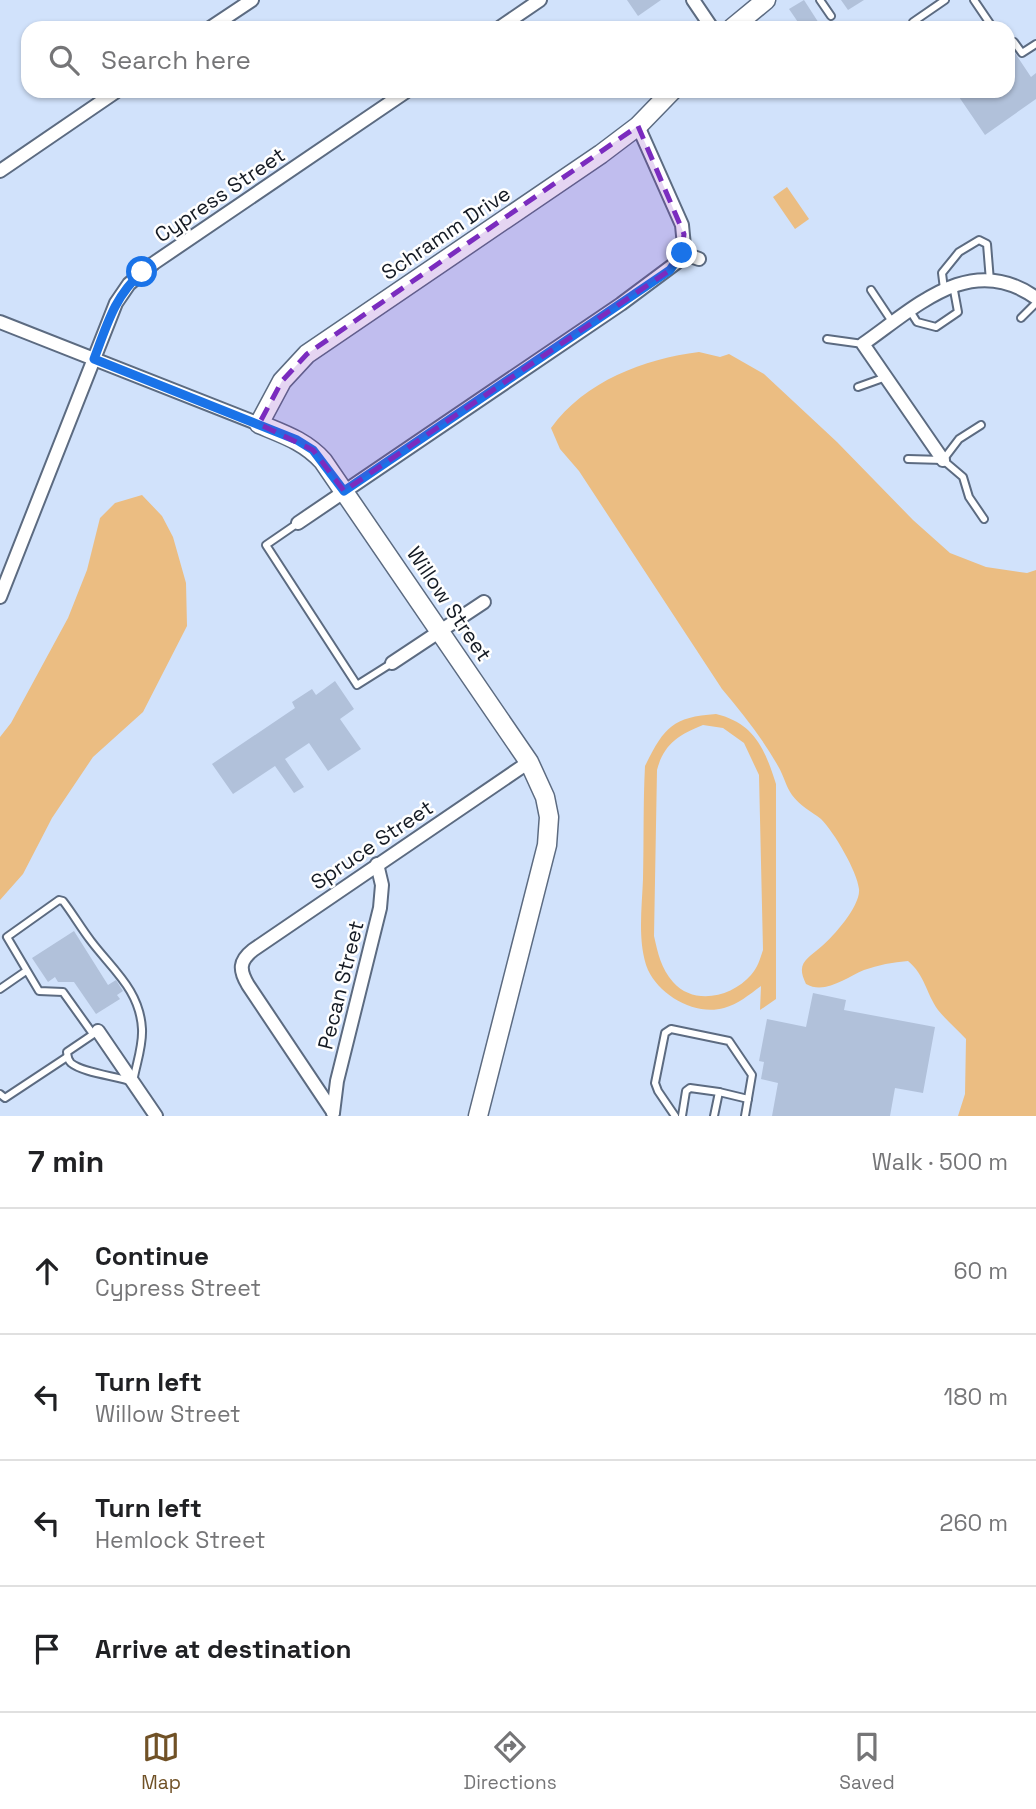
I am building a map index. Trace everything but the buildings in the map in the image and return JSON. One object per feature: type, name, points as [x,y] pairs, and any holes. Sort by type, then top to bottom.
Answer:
[{"type":"street","points":[[220,21],[252,0]]},
{"type":"street","points":[[509,21],[540,0]]},
{"type":"street","points":[[693,0],[707,21]]},
{"type":"street","points":[[740,21],[766,0]]},
{"type":"street","points":[[0,171],[107,98]]},
{"type":"street","name":"Cypress Street","points":[[0,597],[116,303],[124,289],[142,272],[397,98]]},
{"type":"street","name":"Schramm Drive","points":[[259,424],[282,381],[307,354],[562,182],[638,126],[665,98]]},
{"type":"street","points":[[298,523],[670,270],[682,253],[682,225],[638,126]]},
{"type":"street","points":[[682,253],[699,259]]},
{"type":"street","points":[[943,460],[863,344],[948,287],[972,280],[1019,288],[1036,299]]},
{"type":"street","name":"Willow Street","points":[[0,322],[259,424],[313,450],[344,491],[529,762],[545,797],[548,835],[478,1116]]},
{"type":"street","points":[[392,663],[484,602]]},
{"type":"street","name":"Spruce Street","points":[[333,1114],[248,985],[240,969],[241,963],[253,950],[529,762]]},
{"type":"street","name":"Pecan Street","points":[[333,1114],[337,1081],[380,908],[382,885],[377,864]]},
{"type":"street","points":[[96,1033],[156,1116]]},
{"type":"lane","points":[[820,0],[831,16]]},
{"type":"lane","points":[[914,21],[945,0]]},
{"type":"lane","points":[[974,0],[988,21]]},
{"type":"lane","points":[[1015,43],[1022,53],[1036,44]]},
{"type":"lane","points":[[910,312],[917,322],[936,327],[957,312],[942,273],[959,252],[979,240],[987,244],[990,281]]},
{"type":"lane","points":[[871,290],[893,323]]},
{"type":"lane","points":[[1021,318],[1036,299]]},
{"type":"lane","points":[[827,339],[863,344]]},
{"type":"lane","points":[[858,387],[886,377]]},
{"type":"lane","points":[[943,460],[959,439],[981,425]]},
{"type":"lane","points":[[908,459],[943,460],[962,477],[969,497],[984,519]]},
{"type":"lane","points":[[298,523],[266,545],[357,685],[392,663]]},
{"type":"lane","points":[[56,901],[63,901],[91,941],[123,977],[136,1001],[142,1027],[141,1047],[133,1082],[116,1075],[80,1068],[67,1058],[66,1052],[96,1033],[63,992],[39,991],[7,937],[56,901]]},
{"type":"lane","points":[[0,989],[26,971]]},
{"type":"lane","points":[[674,1116],[655,1083],[665,1033],[671,1029],[729,1041],[751,1071],[745,1116]]},
{"type":"lane","points":[[0,1094],[5,1098],[67,1058]]},
{"type":"lane","points":[[682,1116],[686,1091],[690,1088],[748,1099]]},
{"type":"lane","points":[[714,1116],[719,1092]]},
{"type":"highlighted area","points":[[638,126],[684,234],[682,253],[670,270],[344,491],[313,450],[259,424],[282,381],[307,354]]},
{"type":"shaded area","points":[[787,187],[809,219],[795,229],[773,197]]},
{"type":"shaded area","points":[[699,352],[720,357],[729,354],[764,374],[950,553],[986,567],[1027,573],[1036,570],[1036,1116],[958,1116],[965,1094],[966,1039],[938,1010],[922,978],[908,961],[869,968],[828,986],[813,987],[806,984],[802,971],[805,962],[840,928],[856,903],[859,889],[850,862],[821,819],[792,795],[766,746],[722,689],[579,471],[560,449],[551,428],[581,397],[598,385],[657,360]]},
{"type":"shaded area","points":[[142,495],[162,516],[173,537],[186,583],[187,626],[143,712],[93,757],[52,818],[23,874],[0,900],[0,737],[11,723],[68,618],[87,570],[100,518],[115,503]]},
{"type":"shaded area","points":[[716,714],[729,718],[749,731],[762,749],[776,784],[776,999],[760,1010],[761,986],[739,1002],[724,1008],[702,1009],[680,1002],[670,996],[654,979],[648,970],[642,948],[645,766],[658,742],[671,727],[689,718]],"holes":[[[703,725],[723,728],[744,743],[759,775],[763,950],[759,963],[743,983],[724,993],[702,996],[691,994],[673,982],[663,966],[654,936],[657,770],[664,753],[679,737]]]},
{"type":"route","points":[[142,272],[124,289],[116,303],[94,359],[307,445],[323,461],[344,491],[670,270],[682,253]]}]
